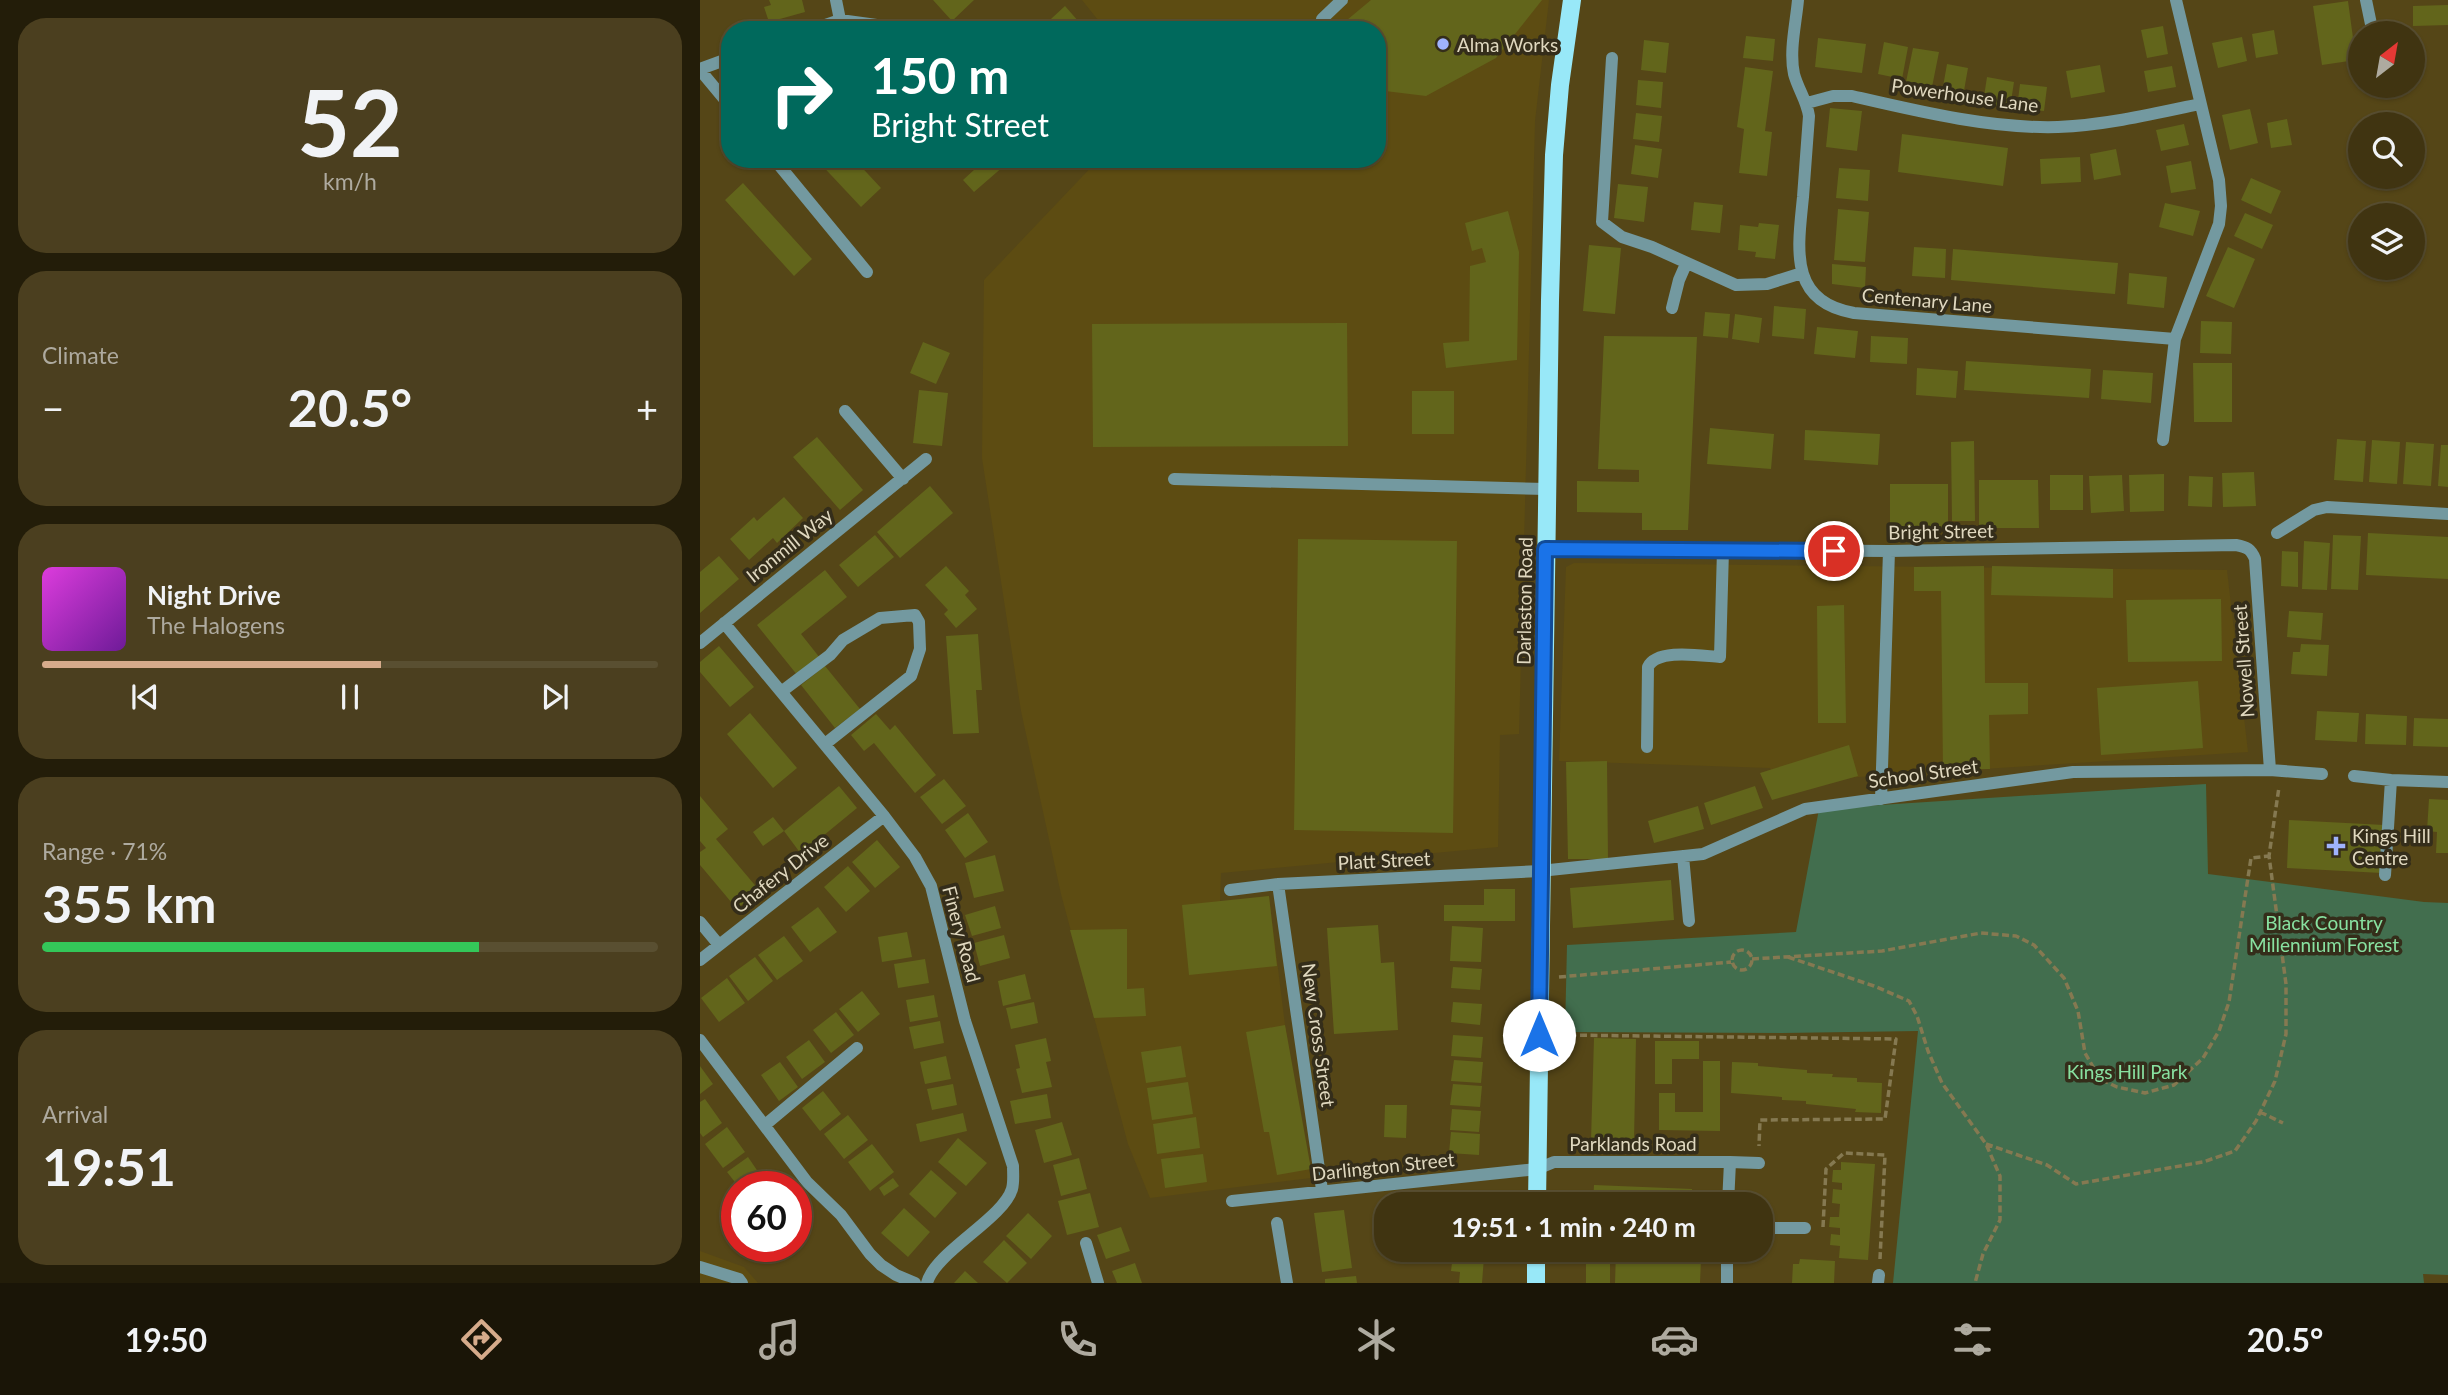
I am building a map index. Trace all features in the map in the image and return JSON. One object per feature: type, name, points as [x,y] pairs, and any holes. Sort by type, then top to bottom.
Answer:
[{"type":"main road","name":"Darlaston Road","points":[[1537,1192],[1545,549],[1554,155],[1560,85],[1572,0]]},
{"type":"main road","points":[[1536,1262],[1536,1283]]},
{"type":"street","points":[[836,0],[840,20]]},
{"type":"street","points":[[1322,19],[1342,0]]},
{"type":"street","points":[[1612,58],[1602,222],[1622,237],[1652,247],[1736,285],[1767,284],[1802,273],[1798,250],[1809,116],[1807,103],[1794,75],[1798,0]]},
{"type":"street","points":[[2163,440],[2175,339],[2219,224],[2220,215],[2219,180],[2176,0]]},
{"type":"street","points":[[2366,0],[2370,21]]},
{"type":"street","points":[[837,21],[847,21]]},
{"type":"street","points":[[721,61],[700,69],[721,95]]},
{"type":"street","name":"Powerhouse Lane","points":[[1807,103],[1833,96],[1852,96],[1979,121],[2057,127],[2128,118],[2200,104]]},
{"type":"street","points":[[781,168],[867,272]]},
{"type":"street","points":[[1672,307],[1686,264]]},
{"type":"street","name":"Centenary Lane","points":[[1802,273],[1816,294],[1842,311],[2175,339]]},
{"type":"street","points":[[845,411],[903,478]]},
{"type":"street","name":"Ironmill Way","points":[[700,643],[926,459]]},
{"type":"street","points":[[1174,479],[1546,489]]},
{"type":"street","points":[[2277,533],[2314,510],[2327,507],[2448,514]]},
{"type":"street","name":"Bright Street","points":[[1545,549],[1889,551],[2236,545],[2252,551]]},
{"type":"street","points":[[1647,747],[1648,667],[1651,661],[1662,655],[1720,657],[1723,550]]},
{"type":"street","points":[[1881,799],[1889,551]]},
{"type":"street","name":"Nowell Street","points":[[2252,551],[2255,559],[2276,770]]},
{"type":"street","points":[[782,692],[830,655],[843,640],[880,618],[915,615],[919,622],[920,649],[911,676],[825,744]]},
{"type":"street","name":"Finery Road","points":[[724,623],[884,816],[915,857],[932,886],[965,1021],[1013,1166],[1013,1188],[1004,1203],[928,1276],[927,1283]]},
{"type":"street","name":"School Street","points":[[1540,871],[1703,854],[1805,809],[2073,772],[2276,770],[2322,774]]},
{"type":"street","points":[[2354,776],[2448,782]]},
{"type":"street","points":[[2385,875],[2391,780]]},
{"type":"street","name":"Chafery Drive","points":[[700,960],[884,816]]},
{"type":"street","points":[[1683,856],[1689,921]]},
{"type":"street","name":"Platt Street","points":[[1230,890],[1278,884],[1540,871]]},
{"type":"street","name":"New Cross Street","points":[[1278,884],[1322,1190]]},
{"type":"street","points":[[700,922],[719,945]]},
{"type":"street","points":[[701,1044],[807,1182],[842,1215],[870,1254],[896,1275],[915,1283]]},
{"type":"street","points":[[765,1125],[857,1048]]},
{"type":"street","name":"Parklands Road","points":[[1537,1169],[1554,1162],[1759,1163]]},
{"type":"street","points":[[1729,1192],[1730,1162]]},
{"type":"street","name":"Darlington Street","points":[[1232,1201],[1537,1169]]},
{"type":"street","points":[[1277,1223],[1287,1283]]},
{"type":"street","points":[[1773,1228],[1805,1228]]},
{"type":"street","points":[[1086,1243],[1098,1283]]},
{"type":"street","points":[[1727,1262],[1727,1283]]},
{"type":"street","points":[[700,1267],[739,1279],[741,1283]]},
{"type":"path","points":[[1986,1144],[2048,1165],[2076,1184],[2203,1162],[2235,1152],[2275,1082],[2286,1034],[2286,984],[2269,856],[2276,770]]},
{"type":"path","points":[[1752,959],[1882,951],[1980,933],[2016,936],[2034,945],[2064,978],[2078,1011],[2085,1053],[2100,1079],[2117,1087],[2144,1093],[2174,1085],[2203,1059],[2218,1031],[2229,1002],[2251,858],[2269,856]]},
{"type":"path","points":[[1743,950],[1749,953],[1752,959],[1751,965],[1740,971],[1731,962],[1732,956],[1743,950]]},
{"type":"path","points":[[1787,957],[1874,986],[1909,1001],[1942,1083],[1986,1144],[2000,1176],[2000,1220],[1983,1254],[1975,1283]]},
{"type":"path","points":[[1539,979],[1731,962]]},
{"type":"path","points":[[1539,1035],[1896,1039],[1885,1119],[1760,1120],[1759,1163]]},
{"type":"path","points":[[2260,1112],[2283,1123]]},
{"type":"path","points":[[1805,1228],[1823,1228],[1826,1169],[1844,1153],[1885,1155],[1880,1254]]},
{"type":"shaded area","points":[[1082,0],[1549,0],[1535,121],[1519,734],[1500,735],[1498,847],[1221,873],[1220,903],[1269,896],[1285,1025],[1311,1178],[1150,1198],[1128,1144],[1061,894],[1021,711],[982,458],[984,280],[1090,168],[1386,168],[1386,21],[1099,21]]},
{"type":"shaded area","points":[[1574,563],[2227,570],[2248,752],[1812,780],[1781,790],[1770,768],[1559,761],[1566,567]]},
{"type":"shaded area","points":[[700,1251],[721,1259],[721,1262],[744,1267],[758,1283],[700,1283]]},
{"type":"green space","name":"Kings Hill Park","points":[[2206,784],[2208,874],[2448,903],[2448,1275],[2423,1274],[2424,1283],[1893,1283],[1918,1031],[1565,1032],[1567,945],[1796,932],[1819,809]]},
{"type":"building","points":[[769,0],[802,0],[805,12],[769,21],[764,7],[771,5]]},
{"type":"building","points":[[933,0],[974,0],[952,21]]},
{"type":"building","name":"Alma Works","points":[[1371,0],[1542,0],[1496,58],[1426,96],[1386,91],[1386,21],[1346,21]]},
{"type":"building","points":[[2348,1],[2351,21],[2348,21],[2348,61],[2322,65],[2313,6]]},
{"type":"building","points":[[2448,5],[2448,25],[2426,26],[2426,21],[2413,21],[2413,6]]},
{"type":"building","points":[[1065,6],[1078,21],[1049,21]]},
{"type":"building","points":[[2163,26],[2168,54],[2147,58],[2141,30]]},
{"type":"building","points":[[2274,30],[2278,54],[2256,58],[2252,34]]},
{"type":"building","points":[[1746,36],[1775,39],[1773,61],[1743,58]]},
{"type":"building","points":[[2242,37],[2247,61],[2218,68],[2212,43]]},
{"type":"building","points":[[1818,38],[1866,44],[1862,73],[1815,67]]},
{"type":"building","points":[[1644,40],[1669,43],[1666,73],[1641,70]]},
{"type":"building","points":[[1884,42],[1908,47],[1902,79],[1878,74]]},
{"type":"building","points":[[1913,48],[1939,52],[1932,87],[1906,82]]},
{"type":"building","points":[[1947,64],[1968,68],[1962,102],[1941,98]]},
{"type":"building","points":[[2100,65],[2105,92],[2071,98],[2066,71]]},
{"type":"building","points":[[2172,66],[2176,87],[2148,92],[2144,71]]},
{"type":"building","points":[[1745,67],[1773,71],[1765,131],[1772,132],[1767,176],[1739,173],[1744,129],[1737,127]]},
{"type":"building","points":[[1987,77],[2014,82],[2010,108],[1983,103]]},
{"type":"building","points":[[1638,80],[1663,82],[1661,108],[1636,105]]},
{"type":"building","points":[[2020,84],[2047,87],[2044,111],[2017,108]]},
{"type":"building","points":[[1830,108],[1862,111],[1857,151],[1826,147]]},
{"type":"building","points":[[2250,109],[2258,143],[2230,150],[2222,115]]},
{"type":"building","points":[[1636,113],[1662,116],[1659,142],[1633,139]]},
{"type":"building","points":[[2287,119],[2292,145],[2271,148],[2267,123]]},
{"type":"building","points":[[2184,124],[2189,145],[2161,151],[2156,130]]},
{"type":"building","points":[[1902,134],[2008,148],[2003,186],[1898,172]]},
{"type":"building","points":[[1635,145],[1662,149],[1658,178],[1631,174]]},
{"type":"building","points":[[2116,149],[2121,175],[2094,180],[2090,154]]},
{"type":"building","points":[[2080,157],[2081,182],[2041,184],[2040,159]]},
{"type":"building","points":[[2191,161],[2196,189],[2171,193],[2166,166]]},
{"type":"building","points":[[824,168],[862,168],[881,188],[861,207]]},
{"type":"building","points":[[976,168],[1002,168],[974,192],[963,180]]},
{"type":"building","points":[[1839,168],[1870,170],[1868,201],[1836,198]]},
{"type":"building","points":[[2251,178],[2281,191],[2271,214],[2241,200]]},
{"type":"building","points":[[743,183],[812,259],[794,276],[725,200]]},
{"type":"building","points":[[1618,184],[1648,187],[1644,222],[1614,218]]},
{"type":"building","points":[[1694,202],[1723,205],[1720,233],[1691,230]]},
{"type":"building","points":[[2165,203],[2200,211],[2193,236],[2159,227]]},
{"type":"building","points":[[1838,209],[1869,212],[1865,262],[1834,260]]},
{"type":"building","points":[[1508,211],[1519,252],[1517,360],[1446,368],[1443,343],[1469,341],[1470,266],[1486,262],[1482,248],[1472,251],[1465,223]]},
{"type":"building","points":[[2245,213],[2273,225],[2262,249],[2234,236]]},
{"type":"building","points":[[1759,223],[1779,225],[1775,259],[1755,257],[1756,252],[1738,250],[1740,225],[1758,227]]},
{"type":"building","points":[[1589,245],[1621,248],[1615,314],[1583,311]]},
{"type":"building","points":[[1914,247],[1946,249],[1945,278],[1912,276]]},
{"type":"building","points":[[2228,247],[2255,259],[2234,308],[2206,296]]},
{"type":"building","points":[[1953,249],[2118,263],[2115,294],[1951,280]]},
{"type":"building","points":[[1832,264],[1866,267],[1865,288],[1832,284]]},
{"type":"building","points":[[2129,273],[2167,277],[2164,308],[2127,304]]},
{"type":"building","points":[[1774,306],[1806,309],[1804,339],[1772,336]]},
{"type":"building","points":[[1705,312],[1730,314],[1728,338],[1703,336]]},
{"type":"building","points":[[1735,314],[1762,318],[1759,343],[1732,339]]},
{"type":"building","points":[[2201,321],[2232,322],[2231,354],[2200,353]]},
{"type":"building","points":[[1347,323],[1348,446],[1093,447],[1092,324]]},
{"type":"building","points":[[1817,327],[1858,331],[1855,358],[1814,354]]},
{"type":"building","points":[[1604,336],[1697,337],[1688,530],[1642,530],[1642,513],[1577,512],[1577,481],[1639,482],[1639,470],[1598,469]]},
{"type":"building","points":[[1871,336],[1908,338],[1907,364],[1870,362]]},
{"type":"building","points":[[923,342],[950,353],[936,384],[910,373]]},
{"type":"building","points":[[1966,361],[2091,369],[2089,398],[1964,390]]},
{"type":"building","points":[[2193,363],[2232,363],[2232,422],[2194,422]]},
{"type":"building","points":[[1917,368],[1958,371],[1956,398],[1916,395]]},
{"type":"building","points":[[2103,370],[2153,373],[2151,403],[2101,399]]},
{"type":"building","points":[[919,390],[948,393],[942,446],[913,443]]},
{"type":"building","points":[[1412,391],[1454,391],[1454,434],[1412,434]]},
{"type":"building","points":[[1710,428],[1774,434],[1771,469],[1707,464]]},
{"type":"building","points":[[1805,430],[1880,434],[1878,465],[1804,460]]},
{"type":"building","points":[[817,437],[863,490],[840,510],[793,457]]},
{"type":"building","points":[[2337,439],[2366,441],[2363,482],[2334,480]]},
{"type":"building","points":[[2372,440],[2400,442],[2397,484],[2369,482]]},
{"type":"building","points":[[1974,441],[1975,521],[1952,521],[1951,442]]},
{"type":"building","points":[[2406,442],[2434,444],[2431,486],[2403,484]]},
{"type":"building","points":[[2441,445],[2448,445],[2448,487],[2438,486]]},
{"type":"building","points":[[2254,472],[2256,506],[2223,507],[2222,473]]},
{"type":"building","points":[[2164,474],[2164,511],[2130,512],[2129,475]]},
{"type":"building","points":[[2050,475],[2083,475],[2083,510],[2050,510]]},
{"type":"building","points":[[2122,475],[2124,511],[2091,513],[2089,476]]},
{"type":"building","points":[[2189,476],[2213,477],[2212,507],[2188,506]]},
{"type":"building","points":[[1979,480],[2038,480],[2039,528],[1979,528]]},
{"type":"building","points":[[1890,484],[1948,484],[1948,531],[1890,531]]},
{"type":"building","points":[[930,486],[953,513],[900,558],[877,532]]},
{"type":"building","points":[[784,497],[803,518],[777,543],[773,538],[749,560],[730,539],[754,517],[757,521]]},
{"type":"building","points":[[2368,533],[2448,537],[2448,579],[2366,575]]},
{"type":"building","points":[[875,535],[894,557],[858,587],[839,565]]},
{"type":"building","points":[[2333,535],[2361,536],[2358,590],[2331,589]]},
{"type":"building","points":[[1298,539],[1457,541],[1453,833],[1294,830]]},
{"type":"building","points":[[2304,541],[2330,543],[2327,590],[2302,589]]},
{"type":"building","points":[[2282,551],[2298,552],[2298,587],[2281,586]]},
{"type":"building","points":[[719,556],[739,579],[700,613],[700,572]]},
{"type":"building","points":[[946,566],[969,591],[965,595],[977,609],[956,628],[944,614],[948,610],[925,585]]},
{"type":"building","points":[[1984,566],[1985,683],[2028,683],[2028,714],[1989,715],[1990,769],[1943,770],[1941,591],[1914,591],[1914,567]]},
{"type":"building","points":[[1992,566],[2113,569],[2113,598],[1991,595]]},
{"type":"building","points":[[825,570],[847,597],[801,634],[820,658],[798,676],[757,625]]},
{"type":"building","points":[[2221,599],[2222,661],[2128,662],[2126,600]]},
{"type":"building","points":[[1844,605],[1846,723],[1818,723],[1817,606]]},
{"type":"building","points":[[2289,611],[2323,613],[2321,640],[2287,637]]},
{"type":"building","points":[[978,634],[982,690],[976,690],[979,733],[953,734],[946,636]]},
{"type":"building","points":[[2301,644],[2329,645],[2327,676],[2291,674],[2293,652],[2300,652]]},
{"type":"building","points":[[719,646],[754,687],[730,707],[700,672],[700,662]]},
{"type":"building","points":[[825,666],[860,709],[835,728],[801,685]]},
{"type":"building","points":[[2198,681],[2203,748],[2101,755],[2097,688]]},
{"type":"building","points":[[2317,711],[2359,713],[2357,742],[2315,740]]},
{"type":"building","points":[[750,713],[797,768],[773,788],[727,734]]},
{"type":"building","points":[[876,714],[890,730],[895,725],[936,775],[915,793],[874,743],[864,751],[851,735]]},
{"type":"building","points":[[2366,714],[2407,716],[2406,745],[2365,744]]},
{"type":"building","points":[[2414,718],[2448,719],[2448,747],[2413,746]]},
{"type":"building","points":[[1849,745],[1858,776],[1772,800],[1760,773]]},
{"type":"building","points":[[1607,761],[1608,859],[1568,859],[1566,762]]},
{"type":"building","points":[[944,779],[966,806],[942,824],[920,797]]},
{"type":"building","points":[[839,786],[857,808],[801,854],[784,831]]},
{"type":"building","points":[[1755,786],[1763,808],[1711,825],[1704,803]]},
{"type":"building","points":[[700,796],[728,829],[716,839],[759,890],[737,909],[700,865],[700,852],[706,848],[700,841]]},
{"type":"building","points":[[2429,799],[2448,800],[2448,853],[2436,853],[2437,832],[2427,831]]},
{"type":"building","points":[[1698,806],[1704,829],[1654,843],[1648,821]]},
{"type":"building","points":[[968,813],[988,842],[965,858],[945,830]]},
{"type":"building","points":[[773,817],[784,831],[763,846],[753,832]]},
{"type":"building","name":"Kings Hill Centre","points":[[2289,820],[2384,825],[2382,873],[2287,868]]},
{"type":"building","points":[[877,840],[900,867],[875,888],[852,862]]},
{"type":"building","points":[[995,855],[1004,891],[974,898],[965,863]]},
{"type":"building","points":[[848,866],[870,891],[846,912],[824,887]]},
{"type":"building","points":[[1671,880],[1674,920],[1573,928],[1570,888]]},
{"type":"building","points":[[1484,889],[1515,889],[1515,921],[1444,921],[1444,905],[1484,905]]},
{"type":"building","points":[[1269,896],[1277,966],[1189,975],[1182,905]]},
{"type":"building","points":[[995,906],[1001,928],[972,936],[965,915]]},
{"type":"building","points":[[818,907],[837,932],[810,952],[791,927]]},
{"type":"building","points":[[1378,925],[1381,963],[1394,962],[1398,1030],[1334,1034],[1327,928]]},
{"type":"building","points":[[1452,926],[1483,928],[1481,962],[1450,961]]},
{"type":"building","points":[[1127,929],[1127,989],[1144,988],[1146,1016],[1094,1018],[1070,930]]},
{"type":"building","points":[[907,932],[912,957],[882,962],[878,937]]},
{"type":"building","points":[[1004,935],[1010,958],[980,966],[974,943]]},
{"type":"building","points":[[784,936],[803,961],[777,980],[758,955]]},
{"type":"building","points":[[755,957],[773,981],[748,1001],[729,976]]},
{"type":"building","points":[[925,959],[929,983],[898,988],[894,964]]},
{"type":"building","points":[[1453,967],[1482,969],[1480,990],[1451,988]]},
{"type":"building","points":[[1025,974],[1031,999],[1003,1006],[998,981]]},
{"type":"building","points":[[727,978],[745,1003],[719,1022],[701,998]]},
{"type":"building","points":[[862,991],[880,1014],[858,1032],[839,1009]]},
{"type":"building","points":[[934,995],[938,1017],[910,1022],[906,1000]]},
{"type":"building","points":[[1034,1002],[1038,1023],[1011,1029],[1006,1008]]},
{"type":"building","points":[[1453,1002],[1482,1004],[1480,1025],[1451,1022]]},
{"type":"building","points":[[836,1012],[854,1035],[831,1053],[813,1030]]},
{"type":"building","points":[[940,1021],[944,1043],[914,1049],[909,1027]]},
{"type":"building","points":[[1285,1025],[1311,1169],[1277,1175],[1269,1132],[1264,1132],[1246,1032]]},
{"type":"building","points":[[1453,1035],[1483,1037],[1481,1058],[1451,1056]]},
{"type":"building","points":[[1046,1038],[1051,1061],[1046,1062],[1052,1087],[1022,1093],[1016,1069],[1020,1068],[1015,1045]]},
{"type":"building","points":[[1594,1038],[1636,1039],[1634,1141],[1591,1140]]},
{"type":"building","points":[[809,1040],[825,1062],[802,1079],[786,1057]]},
{"type":"building","points":[[1655,1041],[1699,1041],[1699,1059],[1672,1059],[1672,1084],[1655,1084]]},
{"type":"building","points":[[1181,1046],[1186,1077],[1146,1083],[1141,1052]]},
{"type":"building","points":[[946,1056],[951,1079],[925,1084],[920,1062]]},
{"type":"building","points":[[1454,1060],[1483,1062],[1481,1083],[1451,1081]]},
{"type":"building","points":[[1703,1061],[1720,1061],[1720,1131],[1659,1130],[1659,1093],[1675,1093],[1675,1112],[1703,1112]]},
{"type":"building","points":[[780,1062],[798,1087],[779,1101],[761,1075]]},
{"type":"building","points":[[1732,1062],[1758,1063],[1758,1066],[1857,1078],[1857,1082],[1882,1083],[1881,1113],[1855,1112],[1856,1109],[1806,1104],[1806,1101],[1782,1100],[1782,1097],[1731,1093]]},
{"type":"building","points":[[700,1066],[713,1084],[700,1094]]},
{"type":"building","points":[[1188,1082],[1193,1114],[1152,1120],[1147,1088]]},
{"type":"building","points":[[953,1084],[957,1105],[932,1110],[927,1089]]},
{"type":"building","points":[[1453,1084],[1482,1086],[1480,1107],[1450,1105]]},
{"type":"building","points":[[823,1091],[841,1114],[820,1131],[802,1108]]},
{"type":"building","points":[[1047,1094],[1051,1118],[1015,1124],[1010,1101]]},
{"type":"building","points":[[705,1099],[722,1123],[703,1137],[700,1133],[700,1102]]},
{"type":"building","points":[[1385,1105],[1407,1105],[1406,1138],[1384,1137]]},
{"type":"building","points":[[1452,1109],[1481,1111],[1479,1132],[1450,1130]]},
{"type":"building","points":[[963,1113],[967,1131],[920,1142],[916,1124]]},
{"type":"building","points":[[848,1115],[868,1140],[844,1159],[824,1134]]},
{"type":"building","points":[[1196,1117],[1200,1148],[1157,1154],[1153,1124]]},
{"type":"building","points":[[1062,1122],[1072,1155],[1044,1163],[1035,1130]]},
{"type":"building","points":[[727,1127],[745,1152],[723,1168],[705,1144]]},
{"type":"building","points":[[1451,1132],[1480,1134],[1479,1155],[1449,1153]]},
{"type":"building","points":[[958,1138],[987,1163],[966,1186],[938,1162]]},
{"type":"building","points":[[872,1144],[894,1172],[870,1191],[848,1162]]},
{"type":"building","points":[[1203,1154],[1207,1182],[1165,1188],[1161,1159]]},
{"type":"building","points":[[748,1157],[758,1171],[728,1171]]},
{"type":"building","points":[[1079,1158],[1087,1189],[1061,1196],[1053,1165]]},
{"type":"building","points":[[1841,1162],[1875,1164],[1868,1260],[1839,1258],[1840,1246],[1830,1245],[1831,1234],[1840,1235],[1840,1228],[1829,1227],[1830,1217],[1839,1217],[1840,1204],[1832,1203],[1833,1189],[1842,1190],[1842,1183],[1832,1182],[1833,1170],[1841,1170]]},
{"type":"building","points":[[931,1170],[957,1193],[935,1218],[909,1194]]},
{"type":"building","points":[[893,1178],[899,1186],[884,1196],[879,1188]]},
{"type":"building","points":[[1594,1185],[1692,1189],[1692,1192],[1594,1192]]},
{"type":"building","points":[[1090,1193],[1099,1227],[1067,1235],[1058,1201]]},
{"type":"building","points":[[904,1208],[930,1232],[908,1257],[881,1233]]},
{"type":"building","points":[[1344,1210],[1352,1268],[1322,1272],[1314,1213]]},
{"type":"building","points":[[1028,1213],[1052,1236],[1031,1259],[1006,1236]]},
{"type":"building","points":[[1121,1227],[1130,1251],[1106,1259],[1097,1235]]},
{"type":"building","points":[[1004,1240],[1027,1263],[1007,1283],[983,1262]]},
{"type":"building","points":[[1800,1259],[1835,1261],[1834,1283],[1792,1283],[1793,1264],[1799,1264]]},
{"type":"building","points":[[1452,1262],[1484,1262],[1482,1283],[1459,1283],[1460,1272],[1451,1271]]},
{"type":"building","points":[[1586,1262],[1610,1262],[1610,1283],[1586,1283]]},
{"type":"building","points":[[1616,1262],[1701,1262],[1700,1283],[1615,1283]]},
{"type":"building","points":[[1135,1263],[1142,1283],[1117,1283],[1112,1271]]},
{"type":"building","points":[[965,1271],[978,1283],[954,1283]]},
{"type":"building","points":[[1356,1276],[1357,1283],[1325,1283],[1325,1279]]},
{"type":"place","name":"Alma Works","points":[[1443,44]]},
{"type":"place","name":"Kings Hill Centre","points":[[2336,846]]},
{"type":"route","points":[[1539,1035],[1545,549],[1834,551]]},
{"type":"park label","name":"Black Country Millennium Forest","points":[[2324,933]]}]
